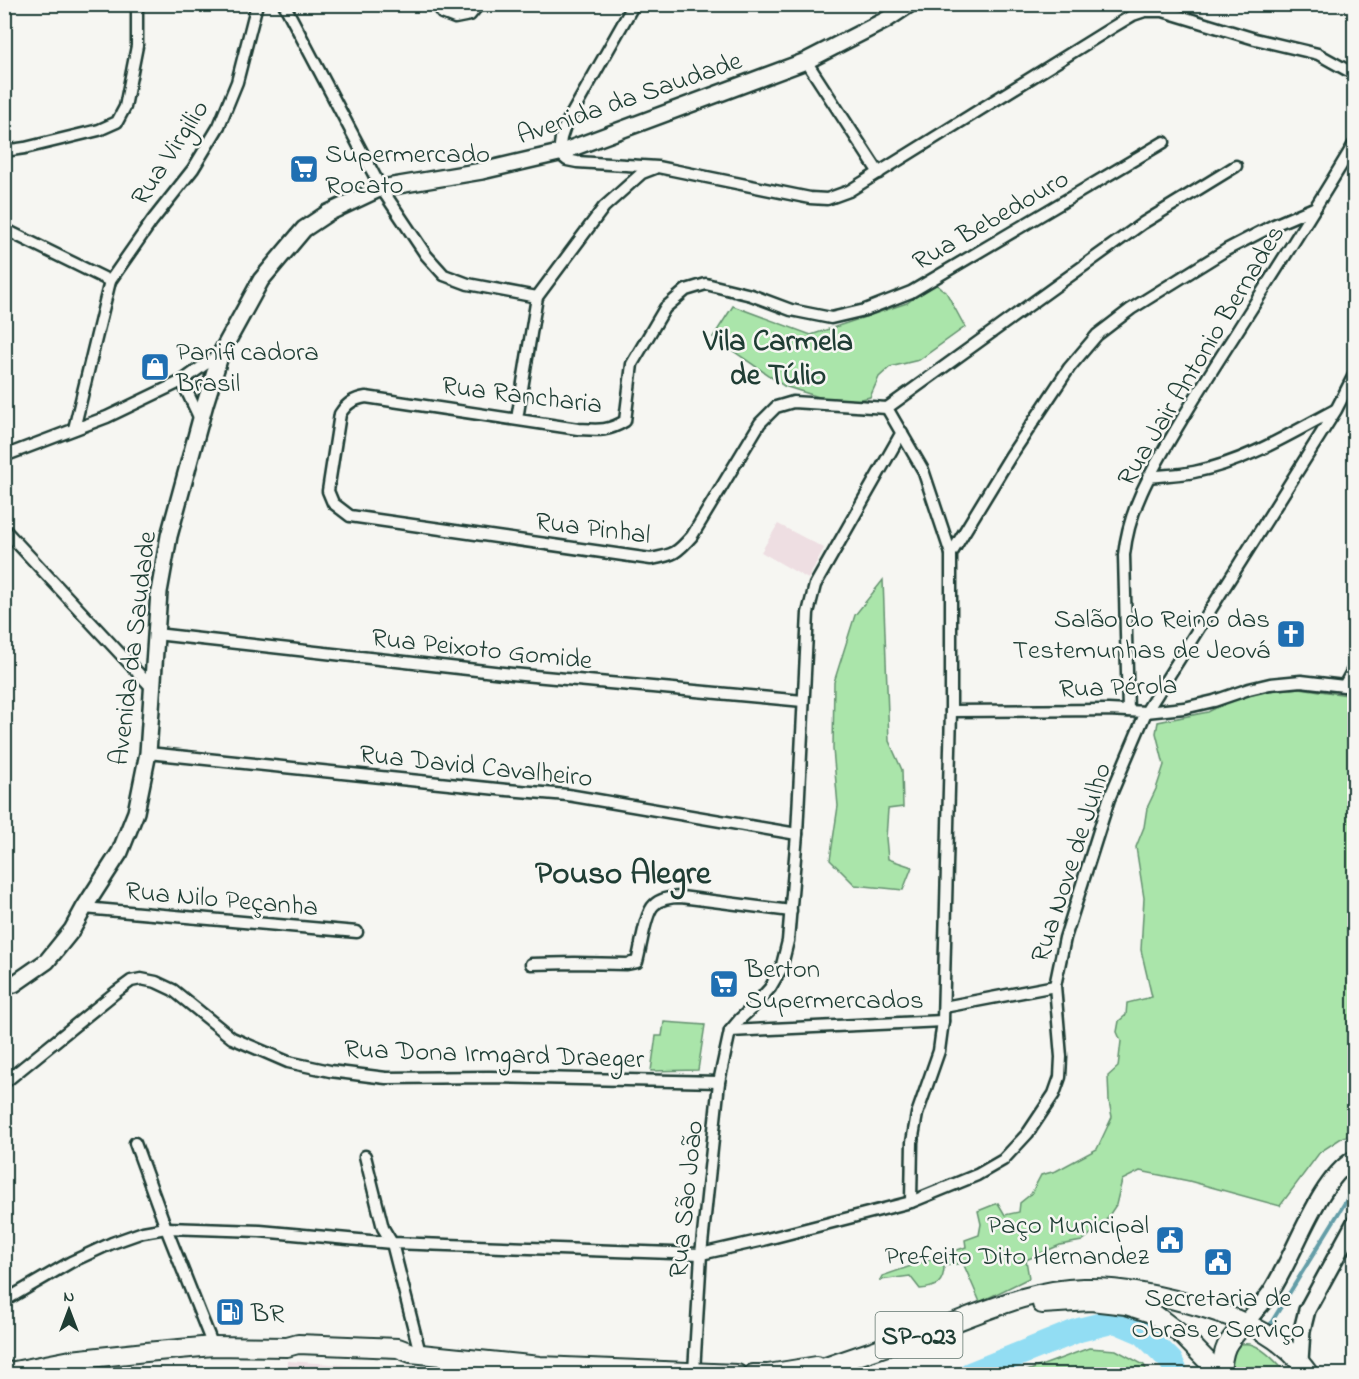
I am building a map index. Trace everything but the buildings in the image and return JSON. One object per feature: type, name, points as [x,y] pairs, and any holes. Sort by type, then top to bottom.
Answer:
[{"type":"main road","name":"Avenida da Saudade","points":[[4,987],[14,984],[47,961],[72,930],[120,852],[136,812],[148,753],[159,592],[168,536],[201,420],[221,353],[261,280],[304,230],[328,213],[381,188],[482,171],[559,153],[806,61],[886,20],[910,4]]},
{"type":"main road","points":[[1246,1322],[1270,1293],[1334,1177],[1354,1159]]},
{"type":"main road","points":[[1305,1368],[1302,1330],[1307,1310],[1354,1224]]},
{"type":"main road","name":"SP-023","points":[[806,1374],[1044,1292],[1083,1288],[1132,1291],[1184,1302],[1246,1322],[1284,1346],[1305,1368]]},
{"type":"main road","name":"SP-023","points":[[996,1308],[1091,1301],[1126,1305],[1154,1314],[1183,1336],[1221,1374]]},
{"type":"main road","name":"SP-023","points":[[1221,1374],[1222,1355],[1226,1346],[1246,1322]]},
{"type":"main road","points":[[4,1372],[71,1360],[213,1346],[287,1347],[296,1352],[398,1358],[415,1353],[540,1366],[737,1374]]},
{"type":"main road","name":"SP-023","points":[[753,1374],[768,1374],[843,1361]]},
{"type":"main road","points":[[540,1366],[587,1374]]},
{"type":"street","points":[[4,151],[99,130],[117,122],[125,107],[137,46],[135,4]]},
{"type":"street","name":"Rua Virgilio","points":[[110,281],[193,168],[219,126],[237,82],[257,4]]},
{"type":"street","points":[[284,4],[381,188],[426,255],[444,275],[468,284],[537,297]]},
{"type":"street","points":[[436,4],[442,13],[455,18],[470,15],[479,4]]},
{"type":"street","points":[[634,4],[565,126],[559,153],[577,162],[658,167],[810,198],[827,199],[849,191],[1132,15],[1145,11],[1163,11],[1255,39],[1318,54],[1354,74]]},
{"type":"street","points":[[806,61],[879,173]]},
{"type":"street","name":"Rua Bebedouro","points":[[831,318],[866,310],[911,291],[1164,142]]},
{"type":"street","name":"Rua Jair Antonio Bernades","points":[[1128,711],[1124,555],[1126,535],[1133,512],[1148,477],[1207,377],[1317,207],[1354,144]]},
{"type":"street","points":[[911,1202],[912,1142],[917,1114],[939,1051],[944,1007],[951,711],[951,554],[923,470],[887,408],[1143,223],[1236,166]]},
{"type":"street","points":[[517,419],[537,297],[604,207],[642,173],[658,167]]},
{"type":"street","points":[[951,554],[1010,457],[1069,368],[1097,335],[1131,309],[1226,250],[1274,225],[1317,207]]},
{"type":"street","points":[[4,229],[110,281],[74,429]]},
{"type":"street","name":"Rua Rancharia","points":[[350,516],[333,503],[328,491],[340,414],[345,405],[356,399],[366,397],[578,429],[605,430],[615,428],[625,421],[632,364],[665,308],[686,290],[706,284],[751,295],[791,310],[831,318]]},
{"type":"street","points":[[4,456],[107,417],[182,381],[221,353]]},
{"type":"street","name":"Rua Nove de Julho","points":[[4,1301],[71,1262],[112,1243],[143,1232],[166,1228],[260,1231],[392,1243],[701,1254],[911,1202],[977,1175],[1003,1160],[1029,1133],[1054,1094],[1060,1077],[1061,1057],[1055,986],[1065,938],[1110,799],[1146,712],[1336,410],[1354,375]]},
{"type":"street","points":[[182,381],[201,420]]},
{"type":"street","name":"Rua Pinhal","points":[[350,516],[651,559],[665,557],[679,551],[692,536],[760,423],[776,407],[793,402],[887,408]]},
{"type":"street","points":[[1148,477],[1194,472],[1227,463],[1269,446],[1336,410]]},
{"type":"street","points":[[730,1031],[770,988],[781,969],[788,941],[797,834],[808,613],[815,585],[902,432]]},
{"type":"street","points":[[4,530],[153,689]]},
{"type":"street","name":"Rua Peixoto Gomide","points":[[156,634],[512,675],[803,702]]},
{"type":"street","points":[[1349,686],[1354,668]]},
{"type":"street","name":"Rua Pérola","points":[[951,711],[1146,712],[1184,708],[1270,684],[1301,681],[1349,686]]},
{"type":"street","name":"Rua David Cavalheiro","points":[[148,753],[568,795],[797,834]]},
{"type":"street","points":[[531,964],[627,964],[637,962],[648,914],[654,905],[668,897],[791,911]]},
{"type":"street","name":"Rua Nilo Peçanha","points":[[84,908],[357,932]]},
{"type":"street","name":"Rua Dona Irmgard Draeger","points":[[4,1083],[116,992],[131,981],[141,979],[156,982],[174,990],[232,1038],[288,1062],[330,1071],[386,1078],[489,1077],[719,1082]]},
{"type":"street","points":[[944,1007],[1055,986]]},
{"type":"street","points":[[730,1031],[943,1021]]},
{"type":"street","name":"Rua São João","points":[[691,1373],[719,1082],[730,1031]]},
{"type":"street","points":[[135,1143],[213,1346]]},
{"type":"street","points":[[364,1156],[383,1228],[392,1243],[415,1353]]},
{"type":"shaded area","points":[[778,524],[824,548],[808,579],[761,552]]},
{"type":"shaded area","points":[[288,1361],[359,1366],[470,1374],[288,1374]]},
{"type":"green space","points":[[934,283],[946,292],[965,327],[919,360],[890,367],[879,377],[870,397],[845,403],[784,386],[713,337],[733,306],[811,335],[907,303]]},
{"type":"green space","points":[[883,580],[889,741],[902,770],[903,807],[888,809],[886,838],[888,859],[912,867],[903,890],[855,885],[830,860],[838,806],[833,749],[834,682],[855,615]]},
{"type":"green space","points":[[1300,688],[1354,696],[1354,1134],[1343,1137],[1320,1152],[1280,1206],[1189,1181],[1140,1171],[1122,1180],[1116,1205],[1104,1223],[1082,1241],[1060,1245],[1026,1260],[1029,1278],[980,1302],[963,1263],[944,1266],[944,1272],[938,1284],[926,1288],[920,1289],[910,1276],[880,1280],[882,1276],[966,1247],[965,1240],[979,1235],[981,1224],[978,1211],[998,1203],[1005,1215],[1019,1212],[1020,1203],[1031,1194],[1041,1175],[1056,1171],[1097,1149],[1112,1117],[1108,1076],[1118,1067],[1121,1041],[1117,1032],[1119,1021],[1126,1015],[1127,1003],[1152,997],[1141,950],[1144,898],[1136,847],[1144,827],[1147,808],[1164,765],[1156,733],[1158,722],[1208,712],[1245,693]]},
{"type":"green space","points":[[664,1022],[705,1025],[698,1070],[651,1071],[656,1036],[662,1036]]},
{"type":"green space","points":[[1238,1344],[1250,1344],[1257,1347],[1286,1374],[1238,1374],[1227,1364],[1231,1352]]},
{"type":"green space","points":[[1089,1348],[1116,1350],[1144,1365],[1148,1374],[1019,1374]]},
{"type":"waterway","points":[[1271,1323],[1354,1188]]},
{"type":"waterway","points":[[970,1374],[1079,1330],[1115,1321],[1143,1333],[1171,1361],[1177,1374]]},
{"type":"place","name":"Supermercado Rocato","points":[[304,169]]},
{"type":"place","name":"Panificadora Brasil","points":[[155,367]]},
{"type":"place","name":"Salão do Reino das Testemunhas de Jeová","points":[[1291,634]]},
{"type":"place","name":"Berton Supermercados","points":[[724,984]]},
{"type":"place","name":"Paço Municipal Prefeito Dito Hernandez","points":[[1170,1240]]},
{"type":"place","name":"Secretaria de Obras e Serviço","points":[[1218,1262]]},
{"type":"place","name":"BR","points":[[230,1312]]},
{"type":"district","name":"Vila Carmela de Túlio","points":[[778,357]]},
{"type":"district","name":"Pouso Alegre","points":[[623,871]]}]
